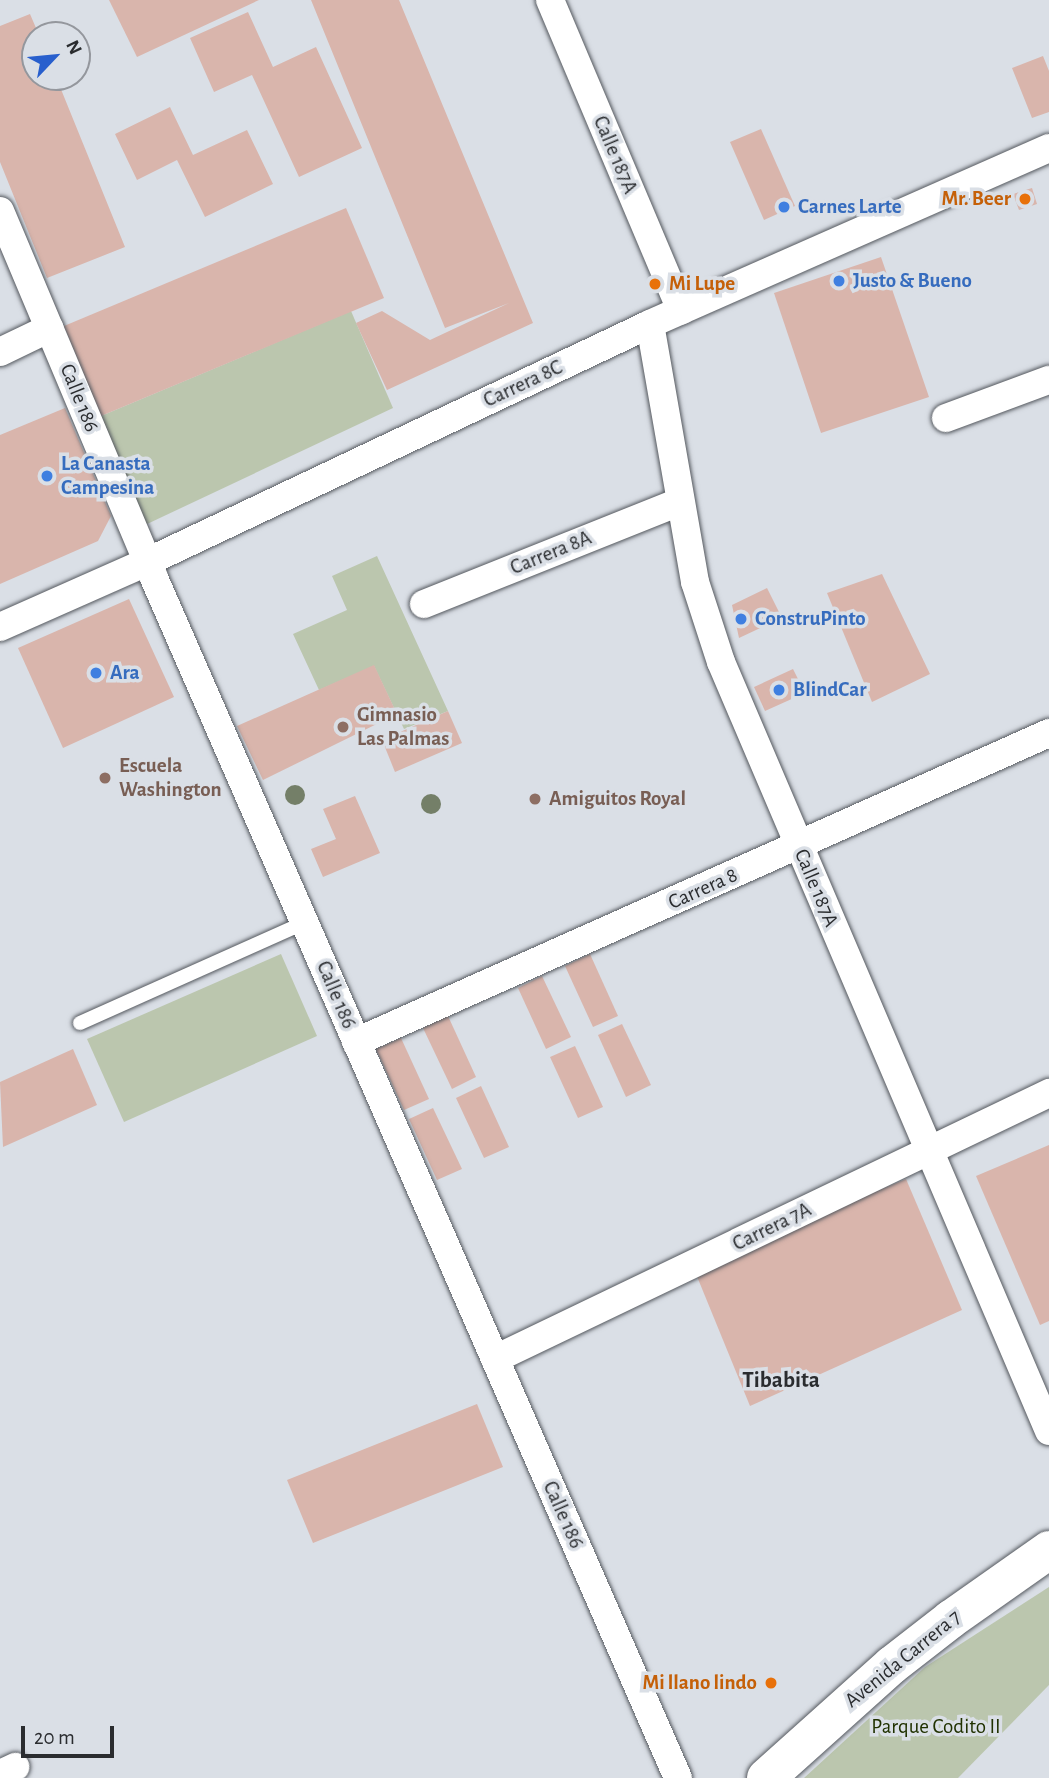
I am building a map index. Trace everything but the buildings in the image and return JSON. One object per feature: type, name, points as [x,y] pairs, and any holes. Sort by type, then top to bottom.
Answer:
[{"type":"main road","name":"Avenida Carrera 7","points":[[766,1778],[892,1665],[951,1619],[1049,1550]]},
{"type":"street","name":"Calle 187A","points":[[550,0],[681,310]]},
{"type":"street","name":"Carrera 8C","points":[[0,627],[147,562],[650,324],[1049,148]]},
{"type":"street","name":"Calle 186","points":[[0,211],[147,562],[678,1778]]},
{"type":"street","name":"Calle 187A","points":[[650,324],[695,582],[721,662],[798,848],[1049,1431]]},
{"type":"street","points":[[0,352],[50,328]]},
{"type":"street","points":[[946,418],[1049,380]]},
{"type":"street","name":"Carrera 8A","points":[[424,604],[679,502]]},
{"type":"street","name":"Carrera 8","points":[[356,1042],[798,848],[1049,733]]},
{"type":"street","name":"Carrera 7A","points":[[495,1359],[1049,1093]]},
{"type":"lane","points":[[80,1023],[304,923]]},
{"type":"green space","points":[[351,311],[393,408],[145,525],[101,416]]},
{"type":"green space","points":[[377,556],[448,711],[404,729],[374,666],[319,690],[293,634],[347,610],[332,576]]},
{"type":"green space","points":[[281,954],[317,1036],[124,1122],[87,1039]]},
{"type":"green space","name":"Parque Codito II","points":[[1049,1587],[1049,1685],[958,1778],[804,1778],[925,1667]]},
{"type":"place","name":"Mr. Beer","points":[[1025,199]]},
{"type":"place","name":"Carnes Larte","points":[[784,207]]},
{"type":"place","name":"Justo & Bueno","points":[[839,281]]},
{"type":"place","name":"Mi Lupe","points":[[655,284]]},
{"type":"place","name":"La Canasta Campesina","points":[[47,476]]},
{"type":"place","name":"ConstruPinto","points":[[741,619]]},
{"type":"place","name":"Ara","points":[[96,673]]},
{"type":"place","name":"BlindCar","points":[[779,690]]},
{"type":"place","name":"Gimnasio Las Palmas","points":[[343,727]]},
{"type":"place","name":"Escuela Washington","points":[[105,778]]},
{"type":"place","name":"Amiguitos Royal","points":[[535,799]]},
{"type":"place","name":"Mi llano lindo","points":[[771,1683]]},
{"type":"district","name":"Tibabita","points":[[781,1381]]}]
